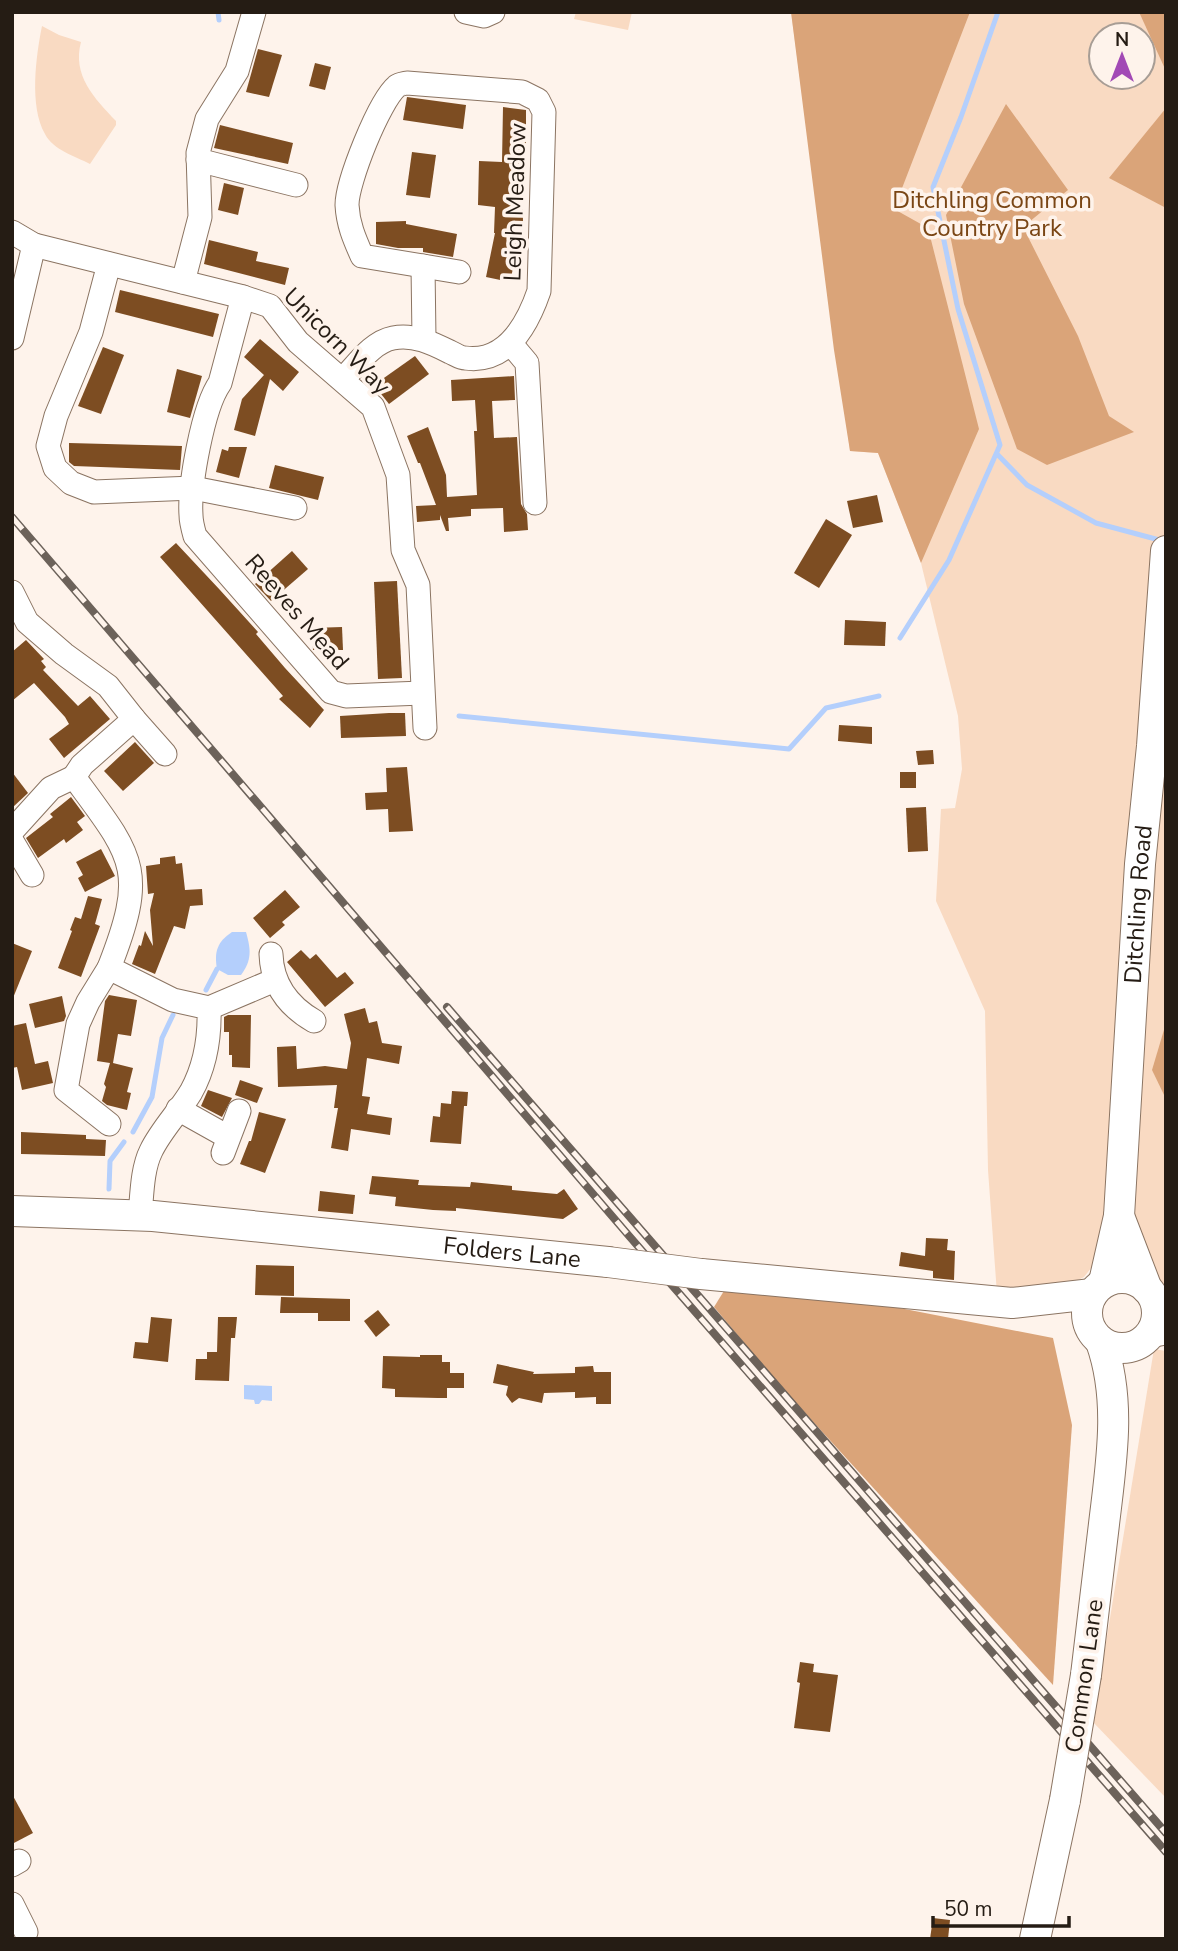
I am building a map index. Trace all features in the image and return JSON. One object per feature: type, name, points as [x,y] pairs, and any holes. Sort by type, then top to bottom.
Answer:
[{"type":"main road","name":"Ditchling Road","points":[[1098,1288],[1119,1216],[1140,864],[1152,746],[1166,551]]},
{"type":"main road","name":"Folders Lane","points":[[12,1211],[140,1215],[608,1262],[701,1274],[1012,1303],[1066,1319],[1097,1338]]},
{"type":"main road","name":"Ditchling Road","points":[[1119,1216],[1155,1296]]},
{"type":"main road","points":[[1123,1278],[1133,1280],[1155,1296],[1157,1317],[1152,1337],[1121,1349],[1097,1338],[1086,1315],[1087,1305],[1098,1288],[1123,1278]]},
{"type":"main road","name":"Folders Lane","points":[[1012,1303],[1098,1288]]},
{"type":"main road","name":"Common Lane","points":[[1114,1410],[1126,1369],[1152,1337]]},
{"type":"main road","name":"Common Lane","points":[[1035,1939],[1065,1800],[1086,1675],[1110,1479],[1114,1410],[1110,1366],[1097,1338]]},
{"type":"street","points":[[183,282],[200,217],[198,160],[207,119],[236,71],[254,12]]},
{"type":"street","points":[[466,12],[484,16],[493,12]]},
{"type":"street","name":"Leigh Meadow","points":[[459,272],[362,256],[350,230],[347,202],[354,169],[384,104],[397,86],[407,83],[522,92],[538,100],[544,112],[539,290],[530,317],[511,344]]},
{"type":"street","points":[[198,160],[296,185]]},
{"type":"street","name":"Unicorn Way","points":[[12,232],[34,245],[270,306],[298,342],[373,407],[398,475],[403,550],[418,585],[425,728]]},
{"type":"street","points":[[12,338],[34,245]]},
{"type":"street","points":[[108,264],[91,332],[56,416],[48,446],[55,468],[71,483],[94,492],[193,488],[295,508]]},
{"type":"street","points":[[423,266],[425,339]]},
{"type":"street","name":"Reeves Mead","points":[[243,297],[220,383],[212,394],[198,448],[190,514],[194,536],[331,692],[346,696],[422,693]]},
{"type":"street","points":[[343,379],[373,348],[393,338],[425,339],[464,358],[487,356],[511,344],[527,363],[535,503]]},
{"type":"street","points":[[12,592],[20,627],[108,685],[165,754]]},
{"type":"street","points":[[12,831],[51,789],[74,777],[82,765],[134,719]]},
{"type":"street","points":[[74,777],[118,837],[132,873],[132,898],[119,943],[109,968],[78,1024],[66,1090],[109,1124]]},
{"type":"street","points":[[12,841],[32,875]]},
{"type":"street","points":[[271,954],[275,980],[288,1001],[314,1021]]},
{"type":"street","points":[[109,968],[173,1000],[209,1008],[275,980]]},
{"type":"street","points":[[140,1215],[148,1157],[191,1091],[204,1061],[210,1039],[209,1008]]},
{"type":"street","points":[[178,1110],[226,1145],[239,1111]]},
{"type":"street","points":[[12,1904],[26,1932]]},
{"type":"green space","points":[[576,12],[632,12],[628,30],[574,19]]},
{"type":"green space","name":"Ditchling Common Country Park","points":[[791,12],[1166,12],[1166,1285],[1141,1269],[1095,1263],[1084,1277],[1066,1286],[997,1294],[988,1170],[985,1011],[936,901],[941,809],[955,808],[962,769],[958,716],[921,563],[878,453],[850,451]]},
{"type":"green space","points":[[791,12],[970,12],[894,209],[928,228],[979,429],[921,563],[878,453],[850,451],[834,350]]},
{"type":"green space","points":[[1139,12],[1166,12],[1166,71],[1157,51],[1157,21],[1143,21]]},
{"type":"green space","points":[[42,26],[81,42],[79,54],[82,75],[93,95],[116,121],[90,164],[53,144],[40,123],[35,81]]},
{"type":"green space","points":[[1006,104],[1068,190],[1023,227],[1078,336],[1109,416],[1134,432],[1047,465],[1017,449],[964,304],[946,215]]},
{"type":"green space","points":[[1166,108],[1166,208],[1109,178]]},
{"type":"green space","points":[[1166,1023],[1166,1099],[1152,1070]]},
{"type":"green space","points":[[727,1286],[869,1302],[1053,1338],[1072,1425],[1053,1685],[775,1380],[714,1307]]},
{"type":"green space","points":[[1154,1349],[1166,1351],[1166,1798],[1093,1722]]},
{"type":"water","points":[[232,932],[246,932],[248,938],[249,960],[241,975],[228,975],[217,969],[218,948]]},
{"type":"water","points":[[244,1385],[272,1386],[272,1401],[262,1400],[255,1404],[254,1400],[244,1399]]},
{"type":"building","points":[[258,49],[282,55],[269,97],[246,92]]},
{"type":"building","points":[[315,63],[331,67],[325,90],[309,86]]},
{"type":"building","points":[[407,97],[466,105],[463,129],[403,120]]},
{"type":"building","points":[[503,107],[526,110],[526,159],[522,159],[523,223],[510,282],[486,277],[495,233],[495,207],[478,205],[479,161],[502,162]]},
{"type":"building","points":[[220,125],[293,143],[288,164],[214,148]]},
{"type":"building","points":[[412,152],[436,155],[430,198],[406,195]]},
{"type":"building","points":[[224,183],[244,188],[238,215],[218,210]]},
{"type":"building","points":[[406,221],[406,224],[457,234],[453,257],[423,252],[423,248],[398,248],[376,244],[376,222]]},
{"type":"building","points":[[209,240],[258,252],[256,261],[289,268],[285,285],[204,264]]},
{"type":"building","points":[[120,290],[219,314],[213,337],[115,312]]},
{"type":"building","points":[[260,339],[299,372],[283,391],[270,379],[255,436],[234,430],[242,399],[264,375],[244,357]]},
{"type":"building","points":[[103,347],[124,355],[101,414],[78,406]]},
{"type":"building","points":[[415,356],[429,374],[389,404],[374,385]]},
{"type":"building","points":[[177,369],[202,376],[190,418],[167,412]]},
{"type":"building","points":[[514,376],[515,400],[492,401],[494,438],[517,437],[521,504],[527,514],[528,530],[504,532],[503,508],[471,509],[471,516],[448,518],[449,531],[446,531],[440,515],[440,520],[417,522],[416,506],[436,505],[407,436],[428,427],[446,475],[447,497],[477,495],[475,400],[452,401],[451,380]]},
{"type":"building","points":[[69,443],[182,446],[180,470],[74,466],[69,462]]},
{"type":"building","points":[[229,447],[247,447],[239,478],[216,472],[222,449],[228,451]]},
{"type":"building","points":[[275,465],[324,477],[318,500],[269,488]]},
{"type":"building","points":[[877,495],[883,522],[853,528],[847,501]]},
{"type":"building","points":[[826,519],[852,535],[819,588],[794,573]]},
{"type":"building","points":[[176,543],[258,632],[256,634],[324,710],[310,728],[279,699],[283,696],[160,557]]},
{"type":"building","points":[[292,551],[308,569],[271,601],[255,584]]},
{"type":"building","points":[[397,581],[402,678],[378,679],[374,582]]},
{"type":"building","points":[[845,620],[886,622],[885,646],[844,645]]},
{"type":"building","points":[[342,627],[343,650],[313,650],[312,628]]},
{"type":"building","points":[[26,640],[44,659],[41,661],[46,667],[43,670],[78,706],[90,696],[110,719],[64,758],[49,739],[69,724],[34,683],[12,701],[12,652]]},
{"type":"building","points":[[405,713],[406,736],[341,738],[340,716]]},
{"type":"building","points":[[839,725],[872,727],[872,744],[838,741]]},
{"type":"building","points":[[135,742],[154,763],[123,791],[104,771]]},
{"type":"building","points":[[933,750],[934,764],[918,765],[916,751]]},
{"type":"building","points":[[407,767],[413,831],[389,832],[388,809],[366,810],[365,793],[387,792],[386,768]]},
{"type":"building","points":[[12,772],[28,793],[12,808]]},
{"type":"building","points":[[900,772],[916,772],[916,788],[900,788]]},
{"type":"building","points":[[71,797],[85,816],[77,822],[83,830],[66,843],[64,839],[38,858],[26,838],[53,817],[50,814]]},
{"type":"building","points":[[926,807],[928,851],[908,852],[906,808]]},
{"type":"building","points":[[101,849],[115,876],[85,892],[78,878],[83,875],[76,862]]},
{"type":"building","points":[[175,856],[176,864],[182,863],[185,890],[202,889],[203,905],[190,906],[185,929],[174,926],[155,974],[132,964],[145,931],[153,946],[150,910],[154,893],[148,894],[146,866],[160,864],[160,858]]},
{"type":"building","points":[[285,890],[300,907],[282,922],[285,925],[270,938],[253,918]]},
{"type":"building","points":[[88,896],[102,899],[95,924],[100,926],[81,977],[58,968],[75,917],[81,919]]},
{"type":"building","points":[[12,943],[32,951],[13,998],[12,998]]},
{"type":"building","points":[[301,950],[310,959],[316,954],[337,978],[345,972],[354,983],[325,1007],[287,962]]},
{"type":"building","points":[[109,995],[137,1000],[131,1036],[118,1034],[113,1063],[133,1068],[127,1092],[131,1093],[127,1110],[102,1101],[110,1063],[97,1061],[105,1001]]},
{"type":"building","points":[[62,996],[66,1016],[64,1021],[35,1028],[29,1004]]},
{"type":"building","points":[[365,1008],[369,1023],[377,1021],[382,1043],[402,1046],[399,1064],[367,1058],[362,1096],[370,1097],[367,1114],[392,1118],[390,1135],[351,1129],[348,1151],[331,1148],[338,1108],[334,1108],[337,1085],[278,1087],[277,1047],[296,1046],[297,1069],[325,1066],[347,1069],[351,1043],[344,1014]]},
{"type":"building","points":[[251,1015],[250,1068],[232,1067],[229,1032],[224,1032],[224,1017]]},
{"type":"building","points":[[26,1023],[35,1064],[48,1061],[53,1083],[22,1090],[17,1067],[12,1068],[12,1026]]},
{"type":"building","points":[[240,1080],[263,1088],[257,1103],[235,1095]]},
{"type":"building","points":[[208,1090],[232,1098],[222,1117],[201,1106]]},
{"type":"building","points":[[452,1091],[468,1092],[461,1144],[430,1142],[433,1116],[440,1117],[441,1103],[451,1104]]},
{"type":"building","points":[[259,1112],[286,1119],[265,1173],[240,1164],[251,1141]]},
{"type":"building","points":[[21,1132],[86,1135],[86,1139],[106,1140],[105,1156],[21,1154]]},
{"type":"building","points":[[372,1176],[419,1180],[418,1185],[470,1187],[471,1182],[512,1186],[512,1190],[557,1194],[564,1189],[578,1209],[563,1219],[456,1208],[456,1211],[395,1206],[396,1197],[369,1194]]},
{"type":"building","points":[[320,1191],[355,1195],[353,1214],[318,1211]]},
{"type":"building","points":[[926,1238],[948,1239],[947,1250],[955,1251],[954,1280],[933,1278],[933,1271],[899,1266],[901,1252],[925,1256]]},
{"type":"building","points":[[256,1265],[294,1266],[294,1296],[255,1295]]},
{"type":"building","points":[[281,1297],[350,1299],[350,1321],[318,1321],[318,1313],[280,1313]]},
{"type":"building","points":[[378,1310],[390,1325],[376,1337],[364,1321]]},
{"type":"building","points":[[151,1317],[172,1319],[168,1362],[133,1358],[135,1342],[148,1343]]},
{"type":"building","points":[[218,1317],[237,1317],[235,1338],[231,1338],[229,1381],[195,1380],[196,1359],[207,1359],[207,1352],[217,1352]]},
{"type":"building","points":[[442,1355],[442,1362],[450,1362],[450,1373],[464,1373],[464,1388],[447,1388],[447,1398],[438,1398],[395,1397],[395,1389],[382,1388],[383,1356]]},
{"type":"building","points":[[497,1364],[534,1372],[533,1374],[575,1373],[575,1367],[593,1366],[594,1372],[611,1372],[611,1404],[596,1404],[596,1397],[575,1398],[575,1392],[544,1393],[542,1403],[519,1398],[512,1403],[506,1395],[508,1386],[493,1383]]},
{"type":"building","points":[[800,1662],[814,1664],[813,1672],[838,1675],[830,1732],[794,1728]]},
{"type":"building","points":[[12,1794],[33,1833],[12,1844]]},
{"type":"building","points":[[933,1918],[950,1920],[948,1939],[930,1939]]},
{"type":"waterway","points":[[218,12],[219,20]]},
{"type":"waterway","points":[[900,638],[949,560],[1000,445],[958,309],[933,187],[998,12]]},
{"type":"waterway","points":[[997,454],[1027,485],[1096,523],[1163,541]]},
{"type":"waterway","points":[[459,716],[789,749],[826,708],[879,696]]},
{"type":"waterway","points":[[206,990],[217,969]]},
{"type":"waterway","points":[[133,1132],[152,1097],[162,1038],[173,1015]]},
{"type":"waterway","points":[[109,1189],[110,1161],[124,1142]]},
{"type":"railway","points":[[12,517],[630,1237],[1166,1852]]},
{"type":"railway","points":[[447,1007],[1166,1833]]}]
